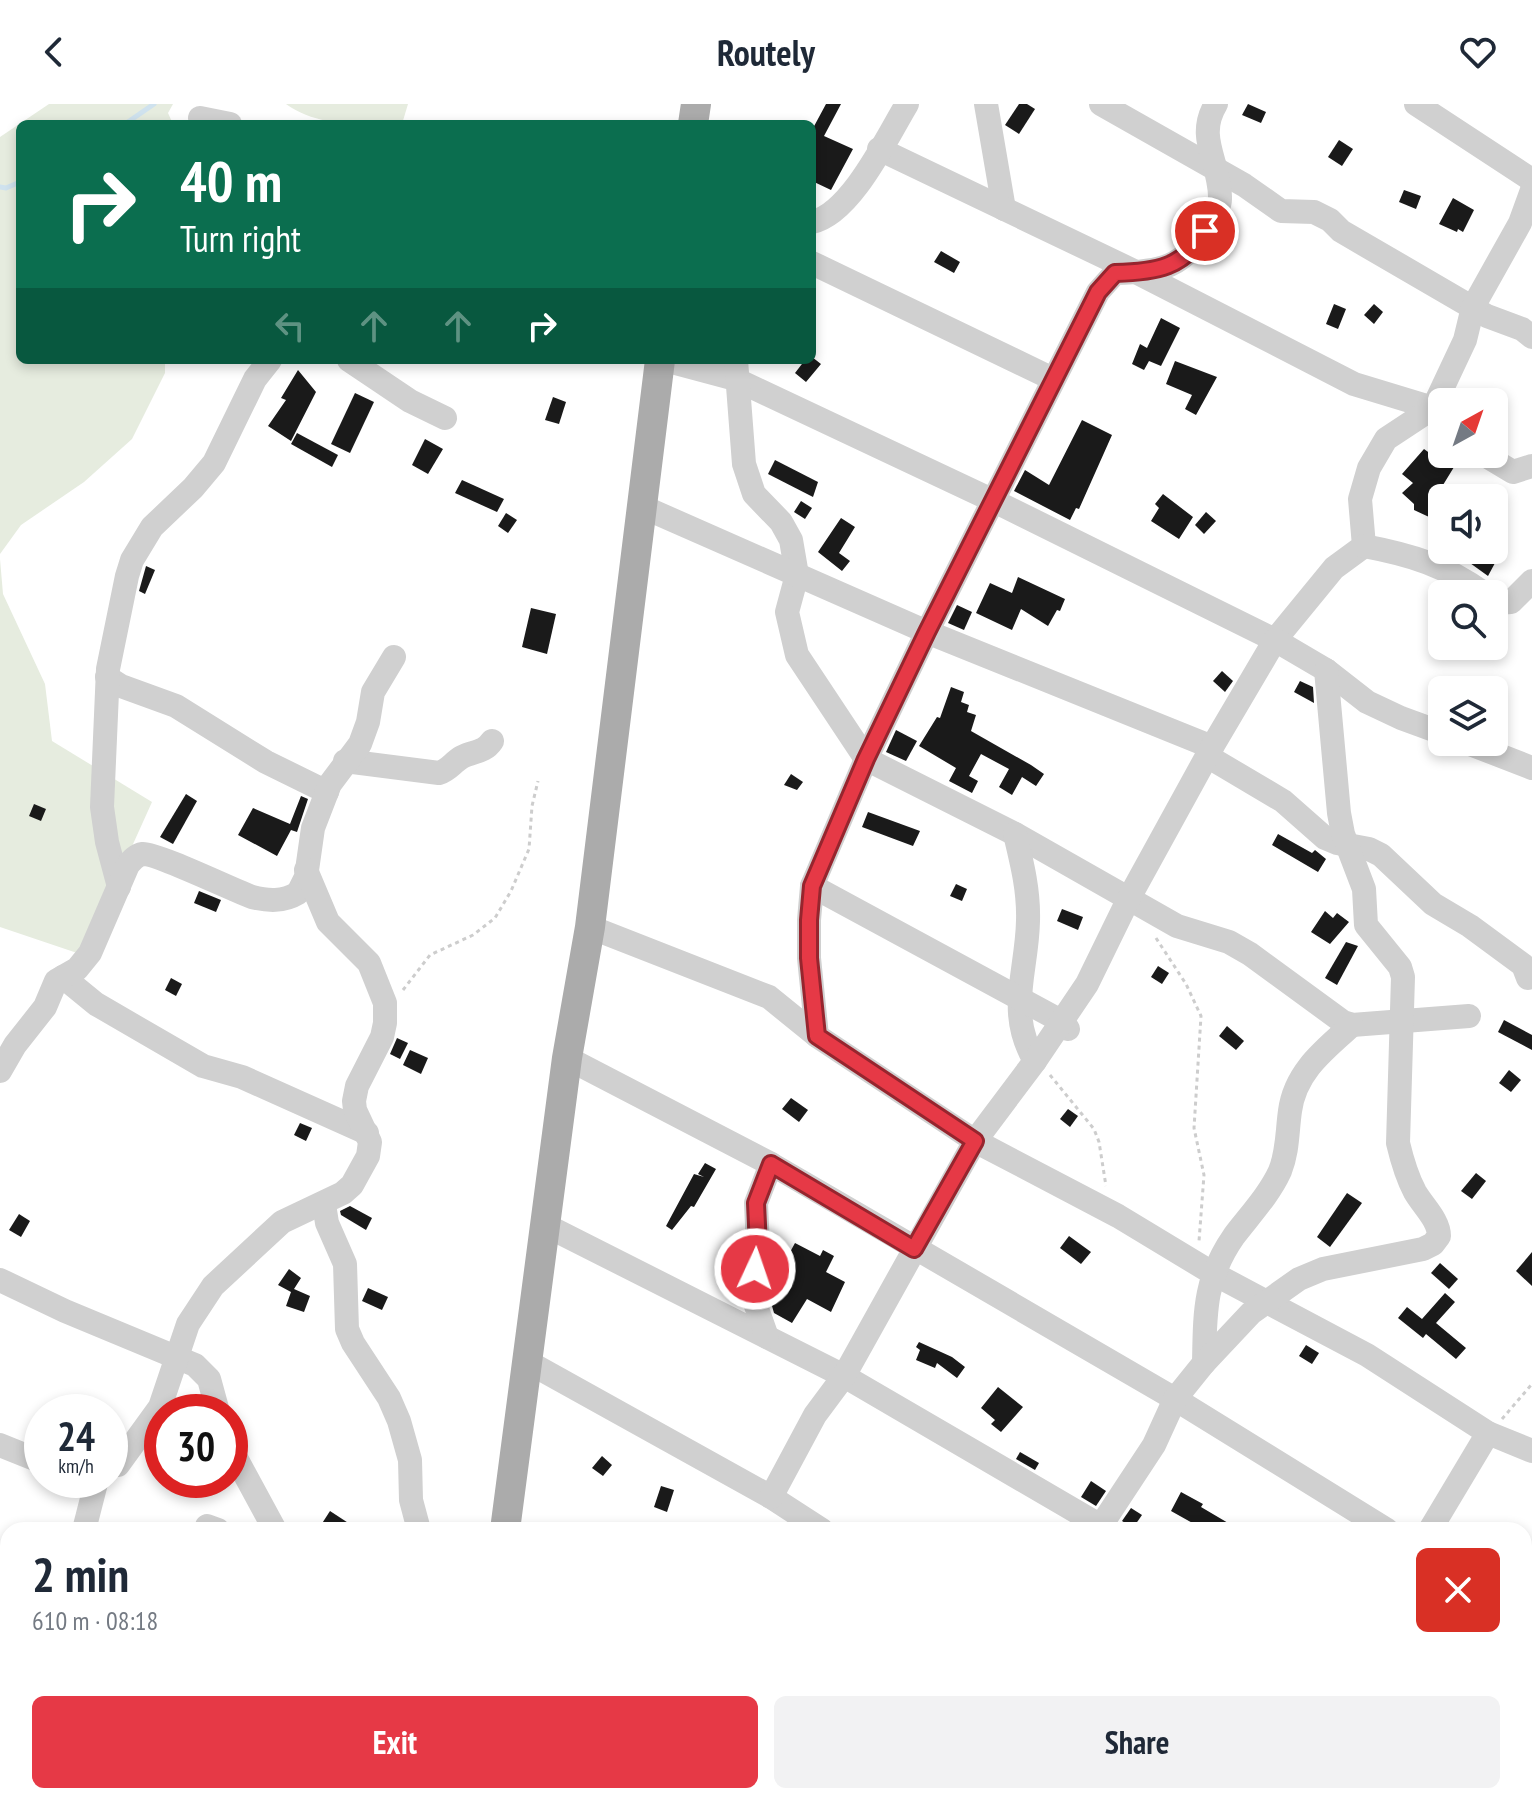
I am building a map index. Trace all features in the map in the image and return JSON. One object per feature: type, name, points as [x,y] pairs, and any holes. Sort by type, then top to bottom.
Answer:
[{"type":"main road","points":[[506,1522],[567,1058],[590,927],[661,364]]},
{"type":"street","points":[[816,221],[844,201],[907,104]]},
{"type":"street","points":[[986,104],[1004,209]]},
{"type":"street","points":[[1101,104],[1281,211],[1314,212],[1330,220],[1341,231],[1487,316],[1522,329],[1532,337]]},
{"type":"street","points":[[817,1036],[809,958],[812,886],[866,759],[1053,379],[1108,279],[1115,273],[1138,273],[1176,264],[1196,247],[1220,203],[1206,134],[1207,122],[1216,104]]},
{"type":"street","points":[[1416,104],[1532,180]]},
{"type":"street","points":[[200,118],[210,120]]},
{"type":"street","points":[[879,149],[1138,273],[1354,384],[1428,410]]},
{"type":"street","points":[[1447,388],[1473,307],[1520,223],[1532,190]]},
{"type":"street","points":[[816,265],[1053,379]]},
{"type":"street","points":[[119,887],[102,807],[107,677],[132,560],[152,527],[214,463],[255,379],[267,364]]},
{"type":"street","points":[[355,364],[410,401],[445,418]]},
{"type":"street","points":[[691,364],[735,370],[1275,640],[1326,670],[1367,702],[1428,728]]},
{"type":"street","points":[[735,370],[744,464],[754,494],[781,522],[791,540],[797,575],[787,612],[797,655],[866,759],[1015,834],[1177,926],[1229,942],[1343,1022],[1352,1025],[1469,1016]]},
{"type":"street","points":[[1364,546],[1360,499],[1369,468],[1386,439],[1428,418]]},
{"type":"street","points":[[1506,468],[1513,472],[1532,466]]},
{"type":"street","points":[[643,507],[927,632],[1210,751],[1283,801],[1325,838],[1381,855],[1433,904],[1470,926],[1523,965],[1528,978]]},
{"type":"street","points":[[771,1497],[815,1415],[844,1376],[975,1141],[1066,1025],[1134,901],[1210,751],[1275,640],[1334,568],[1364,546],[1428,561],[1464,580]]},
{"type":"street","points":[[1508,602],[1532,581]]},
{"type":"street","points":[[0,1071],[15,1045],[45,1007],[51,990],[63,977],[77,969],[90,953],[133,859],[144,854],[164,859],[267,901],[291,897],[303,887],[313,828],[327,792],[345,761],[360,744],[368,722],[373,692],[394,657]]},
{"type":"street","points":[[1106,1522],[1154,1445],[1175,1399],[1251,1313],[1299,1279],[1323,1269],[1423,1249],[1433,1244],[1439,1236],[1436,1223],[1413,1189],[1398,1143],[1403,977],[1394,959],[1366,925],[1364,889],[1347,844],[1334,774],[1326,670]]},
{"type":"street","points":[[107,677],[121,686],[176,706],[266,762],[327,792]]},
{"type":"street","points":[[345,761],[439,773],[448,770],[463,757],[487,747],[492,741]]},
{"type":"street","points":[[1501,756],[1532,768]]},
{"type":"street","points":[[1015,834],[1027,891],[1028,921],[1018,998],[1022,1032],[1035,1061]]},
{"type":"street","points":[[306,870],[328,922]]},
{"type":"street","points":[[812,886],[1066,1025]]},
{"type":"street","points":[[128,1451],[160,1407],[188,1324],[213,1286],[282,1222],[343,1193],[357,1177],[368,1156],[370,1142],[354,1101],[357,1086],[382,1037],[385,1003],[369,963],[328,922],[303,905],[282,899]]},
{"type":"street","points":[[590,927],[769,997],[817,1036],[975,1141],[1118,1216],[1205,1270],[1367,1355],[1488,1433],[1532,1451]]},
{"type":"street","points":[[63,977],[96,1004],[195,1062],[242,1077],[367,1133]]},
{"type":"street","points":[[1317,1056],[1318,1005]]},
{"type":"street","points":[[1204,1363],[1205,1270],[1232,1239],[1278,1175],[1285,1158],[1292,1098],[1299,1079],[1317,1056],[1352,1025]]},
{"type":"street","points":[[567,1058],[771,1164],[1175,1399],[1374,1522]]},
{"type":"street","points":[[767,1337],[755,1303],[753,1285],[758,1247],[756,1203],[771,1164]]},
{"type":"street","points":[[324,1204],[327,1223],[345,1264],[347,1329],[389,1398],[399,1421],[410,1460],[411,1500],[417,1522]]},
{"type":"street","points":[[547,1226],[844,1376],[1090,1522]]},
{"type":"street","points":[[0,1280],[204,1371],[213,1394]]},
{"type":"street","points":[[528,1362],[771,1497],[810,1522]]},
{"type":"street","points":[[1435,1522],[1488,1433]]},
{"type":"street","points":[[0,1445],[24,1455]]},
{"type":"street","points":[[248,1480],[271,1522]]},
{"type":"street","points":[[86,1522],[92,1498]]},
{"type":"path","points":[[401,993],[413,973],[430,955],[473,935],[495,918],[511,891],[529,849],[532,806],[538,781]]},
{"type":"path","points":[[1134,901],[1186,984],[1201,1016],[1194,1128],[1203,1166],[1205,1270]]},
{"type":"path","points":[[1035,1061],[1094,1129],[1107,1193],[1118,1216]]},
{"type":"path","points":[[1488,1433],[1532,1384]]},
{"type":"shaded area","points":[[49,104],[173,104],[168,113],[171,120],[25,120]]},
{"type":"shaded area","points":[[286,104],[408,104],[403,120],[324,120]]},
{"type":"shaded area","points":[[16,126],[16,364],[165,364],[165,373],[132,439],[84,482],[21,525],[0,554],[0,137]]},
{"type":"shaded area","points":[[0,559],[3,594],[45,684],[52,741],[152,802],[83,955],[0,927]]},
{"type":"building","points":[[826,104],[841,104],[824,136],[853,149],[831,190],[816,183],[816,123]]},
{"type":"building","points":[[1019,104],[1035,109],[1019,134],[1005,125]]},
{"type":"building","points":[[1248,104],[1266,112],[1261,123],[1242,115]]},
{"type":"building","points":[[1339,140],[1353,149],[1342,166],[1328,157]]},
{"type":"building","points":[[1404,190],[1421,196],[1416,209],[1399,202]]},
{"type":"building","points":[[1453,198],[1474,210],[1463,232],[1439,224]]},
{"type":"building","points":[[941,251],[960,262],[954,273],[934,262]]},
{"type":"building","points":[[1334,304],[1346,309],[1338,329],[1326,324]]},
{"type":"building","points":[[1374,304],[1383,312],[1374,324],[1364,315]]},
{"type":"building","points":[[1161,318],[1180,328],[1161,366],[1149,361],[1144,370],[1132,364],[1140,344],[1147,348]]},
{"type":"building","points":[[816,360],[821,364],[806,382],[795,373],[802,364],[816,364]]},
{"type":"building","points":[[1175,361],[1217,377],[1196,415],[1185,409],[1192,395],[1166,384]]},
{"type":"building","points":[[298,370],[316,392],[291,441],[268,426],[286,400],[281,398]]},
{"type":"building","points":[[355,393],[374,402],[350,453],[331,444]]},
{"type":"building","points":[[553,397],[566,402],[559,424],[545,420]]},
{"type":"building","points":[[1082,420],[1112,435],[1079,509],[1076,508],[1070,520],[1014,491],[1025,470],[1049,485]]},
{"type":"building","points":[[297,433],[338,455],[332,467],[291,444]]},
{"type":"building","points":[[425,439],[443,449],[428,474],[412,465]]},
{"type":"building","points":[[1424,449],[1428,452],[1428,468],[1453,468],[1444,484],[1428,484],[1428,516],[1414,510],[1414,504],[1402,493],[1413,483],[1402,474]]},
{"type":"building","points":[[775,460],[818,482],[813,497],[768,474]]},
{"type":"building","points":[[462,480],[504,499],[497,512],[455,493]]},
{"type":"building","points":[[1163,494],[1193,517],[1179,539],[1151,521],[1159,508],[1155,504]]},
{"type":"building","points":[[801,501],[812,508],[805,519],[794,512]]},
{"type":"building","points":[[1206,512],[1216,521],[1204,534],[1195,525]]},
{"type":"building","points":[[506,513],[517,520],[508,533],[498,526]]},
{"type":"building","points":[[841,518],[855,527],[839,553],[850,561],[842,571],[818,552]]},
{"type":"building","points":[[1471,564],[1494,564],[1488,576]]},
{"type":"building","points":[[146,566],[155,570],[145,594],[139,591]]},
{"type":"building","points":[[1018,577],[1065,599],[1048,626],[1021,609],[1012,630],[976,613],[990,583],[1012,593]]},
{"type":"building","points":[[957,605],[972,612],[964,630],[948,623]]},
{"type":"building","points":[[531,608],[556,614],[547,654],[522,647]]},
{"type":"building","points":[[1222,671],[1233,681],[1225,692],[1213,681]]},
{"type":"building","points":[[1300,681],[1313,687],[1314,703],[1294,692]]},
{"type":"building","points":[[951,687],[964,692],[961,702],[969,705],[967,712],[976,715],[971,731],[1044,774],[1036,786],[1022,777],[1012,795],[999,787],[1009,769],[981,754],[969,776],[978,781],[972,793],[949,781],[956,768],[919,746],[937,717],[940,718]]},
{"type":"building","points":[[896,730],[917,741],[906,761],[886,752]]},
{"type":"building","points":[[791,774],[803,782],[797,790],[784,785]]},
{"type":"building","points":[[186,794],[197,801],[173,844],[160,837]]},
{"type":"building","points":[[301,796],[308,799],[297,832],[291,830],[277,856],[238,835],[253,808],[290,824]]},
{"type":"building","points":[[34,804],[46,809],[41,821],[29,816]]},
{"type":"building","points":[[868,812],[920,831],[913,846],[862,827]]},
{"type":"building","points":[[1278,834],[1312,853],[1315,850],[1326,859],[1318,872],[1272,845]]},
{"type":"building","points":[[956,884],[967,889],[962,901],[950,896]]},
{"type":"building","points":[[199,891],[221,900],[216,912],[194,903]]},
{"type":"building","points":[[1062,909],[1083,917],[1078,930],[1057,921]]},
{"type":"building","points":[[1325,911],[1333,918],[1337,913],[1349,922],[1330,944],[1311,932]]},
{"type":"building","points":[[1346,942],[1358,946],[1337,985],[1325,978]]},
{"type":"building","points":[[1158,966],[1169,973],[1162,984],[1151,977]]},
{"type":"building","points":[[171,978],[182,984],[176,996],[165,990]]},
{"type":"building","points":[[1504,1020],[1532,1035],[1532,1050],[1498,1032]]},
{"type":"building","points":[[1227,1026],[1244,1041],[1236,1050],[1219,1036]]},
{"type":"building","points":[[397,1038],[408,1043],[400,1059],[390,1054]]},
{"type":"building","points":[[410,1050],[428,1058],[421,1074],[403,1065]]},
{"type":"building","points":[[1509,1070],[1521,1080],[1511,1092],[1499,1083]]},
{"type":"building","points":[[791,1098],[808,1110],[799,1122],[782,1109]]},
{"type":"building","points":[[1068,1109],[1078,1116],[1070,1127],[1060,1119]]},
{"type":"building","points":[[300,1123],[312,1128],[306,1141],[294,1135]]},
{"type":"building","points":[[705,1163],[716,1169],[694,1207],[691,1206],[672,1230],[666,1226],[694,1174],[704,1177],[698,1174]]},
{"type":"building","points":[[1476,1173],[1486,1181],[1472,1199],[1461,1191]]},
{"type":"building","points":[[1347,1193],[1362,1203],[1330,1247],[1317,1237]]},
{"type":"building","points":[[350,1206],[372,1218],[366,1230],[341,1215],[340,1211]]},
{"type":"building","points":[[19,1214],[30,1221],[21,1237],[9,1230]]},
{"type":"building","points":[[1069,1236],[1091,1252],[1081,1264],[1060,1248]]},
{"type":"building","points":[[795,1243],[820,1256],[823,1250],[834,1256],[826,1272],[845,1282],[831,1312],[807,1299],[792,1323],[774,1313],[772,1306],[793,1268],[784,1263]]},
{"type":"building","points":[[1532,1252],[1532,1286],[1516,1271]]},
{"type":"building","points":[[1440,1263],[1458,1279],[1449,1289],[1431,1273]]},
{"type":"building","points":[[289,1269],[301,1278],[294,1289],[310,1296],[304,1312],[286,1306],[291,1292],[278,1285]]},
{"type":"building","points":[[368,1288],[388,1297],[382,1310],[362,1301]]},
{"type":"building","points":[[1445,1293],[1455,1302],[1436,1323],[1466,1348],[1456,1359],[1426,1334],[1423,1338],[1398,1318],[1407,1307],[1422,1319]]},
{"type":"building","points":[[919,1342],[952,1357],[965,1367],[957,1378],[937,1363],[935,1368],[916,1360]]},
{"type":"building","points":[[1306,1345],[1319,1353],[1312,1364],[1299,1356]]},
{"type":"building","points":[[998,1387],[1023,1407],[1001,1432],[991,1424],[995,1420],[981,1408]]},
{"type":"building","points":[[1020,1452],[1039,1463],[1035,1470],[1016,1459]]},
{"type":"building","points":[[602,1456],[612,1465],[603,1476],[592,1468]]},
{"type":"building","points":[[1091,1481],[1106,1491],[1096,1506],[1081,1497]]},
{"type":"building","points":[[661,1486],[674,1490],[667,1512],[654,1507]]},
{"type":"building","points":[[1181,1492],[1226,1522],[1191,1522],[1171,1511]]},
{"type":"building","points":[[1131,1508],[1142,1515],[1137,1522],[1122,1521]]},
{"type":"building","points":[[330,1511],[347,1522],[323,1522]]},
{"type":"waterway","points":[[131,120],[154,104]]},
{"type":"waterway","points":[[0,187],[16,184]]},
{"type":"route","points":[[755,1269],[758,1247],[756,1203],[771,1164],[914,1249],[975,1141],[817,1036],[809,958],[812,886],[866,759],[927,632],[1098,292],[1115,273],[1138,273],[1176,264],[1196,247],[1205,231]]}]
